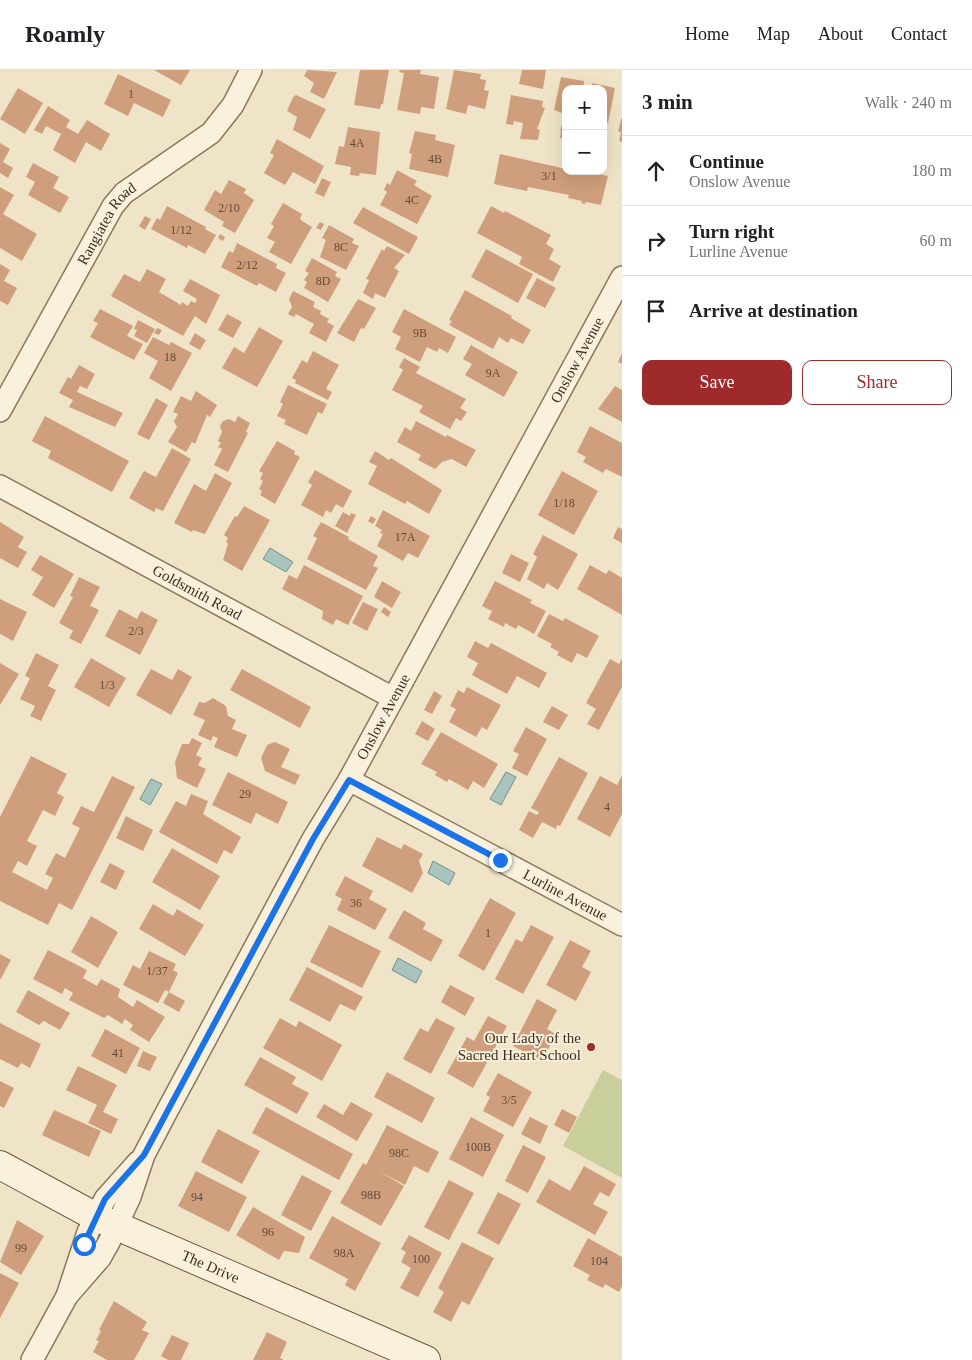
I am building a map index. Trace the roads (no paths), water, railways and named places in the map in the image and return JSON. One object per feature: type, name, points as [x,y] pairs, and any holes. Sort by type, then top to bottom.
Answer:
[{"type":"main road","name":"The Drive","points":[[0,1166],[106,1221],[426,1360]]},
{"type":"street","name":"Rangiatea Road","points":[[0,411],[113,206],[124,193],[211,132],[233,105],[251,70]]},
{"type":"street","name":"Onslow Avenue","points":[[32,1360],[68,1296],[100,1258],[106,1221],[130,1197],[144,1155],[313,839],[349,780],[622,277]]},
{"type":"street","name":"Goldsmith Road","points":[[0,486],[393,698]]},
{"type":"street","name":"Lurline Avenue","points":[[349,780],[622,924]]},
{"type":"water","points":[[270,548],[293,562],[286,572],[263,559]]},
{"type":"water","points":[[506,772],[516,777],[501,805],[490,799]]},
{"type":"water","points":[[151,779],[162,784],[150,805],[140,799]]},
{"type":"water","points":[[433,861],[455,873],[449,885],[428,873]]},
{"type":"water","points":[[398,958],[422,971],[416,983],[392,970]]},
{"type":"place","name":"Our Lady of the Sacred Heart School","points":[[591,1047]]}]
